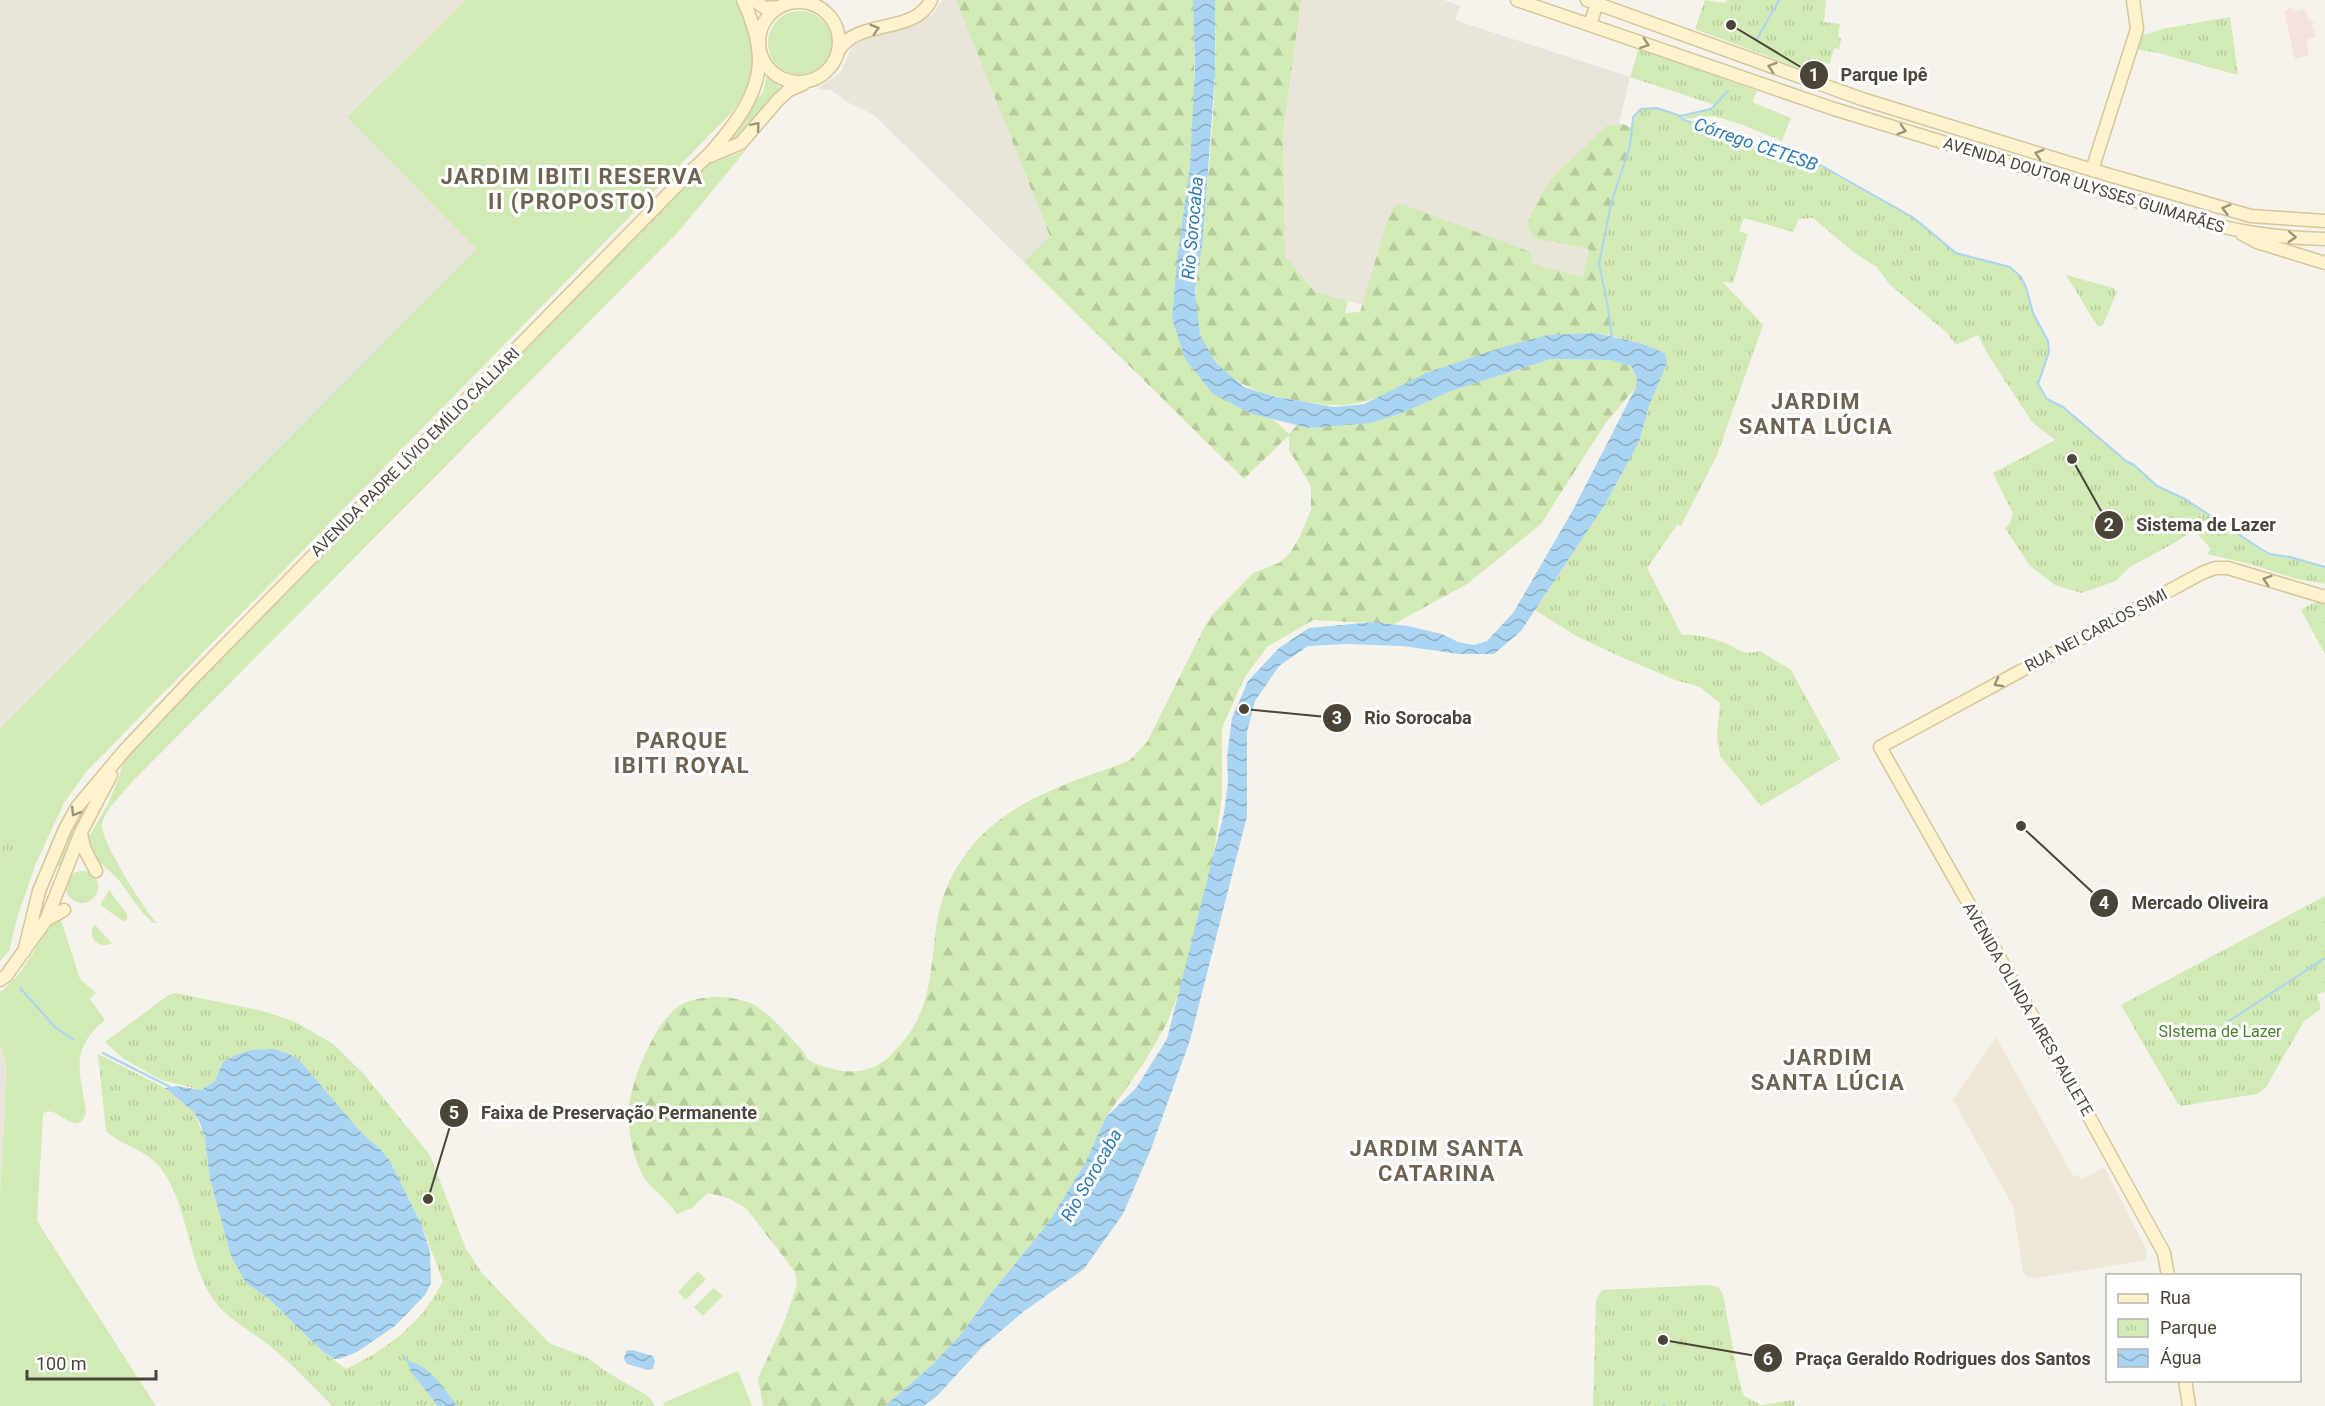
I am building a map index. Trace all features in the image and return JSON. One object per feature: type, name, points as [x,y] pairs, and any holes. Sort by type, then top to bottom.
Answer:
[{"type":"street","points":[[743,0],[754,27],[763,61],[773,73],[786,80],[809,81],[828,70],[839,50],[850,38],[916,16],[927,7],[931,0]]},
{"type":"street","points":[[753,0],[765,8],[802,2],[823,10],[837,28],[839,50]]},
{"type":"street","name":"AVENIDA DOUTOR ULYSSES GUIMARÃES","points":[[1517,0],[1847,113],[2235,231],[2287,238],[2325,239]]},
{"type":"street","points":[[2091,170],[2138,29],[2133,0]]},
{"type":"street","name":"AVENIDA DOUTOR ULYSSES GUIMARÃES","points":[[1590,25],[1594,1],[1847,93],[2091,170],[2251,216],[2325,221]]},
{"type":"street","points":[[759,46],[763,24],[779,7]]},
{"type":"street","name":"AVENIDA PADRE LÍVIO EMÍLIO CALLIARI","points":[[709,157],[751,100],[759,64],[759,46]]},
{"type":"street","name":"AVENIDA PADRE LÍVIO EMÍLIO CALLIARI","points":[[24,952],[36,900],[65,829],[77,807],[125,750],[210,660],[692,170],[709,157],[741,144],[778,100],[795,87],[809,81]]},
{"type":"street","points":[[1847,93],[1849,105],[1847,113]]},
{"type":"street","points":[[2235,231],[2257,242],[2325,263]]},
{"type":"street","name":"RUA NEI CARLOS SIMI","points":[[1880,747],[2215,568],[2228,568],[2324,597]]},
{"type":"street","name":"AVENIDA OLINDA AIRES PAULETE","points":[[1880,747],[2164,1253],[2168,1274]]},
{"type":"street","name":"AVENIDA PADRE LÍVIO EMÍLIO CALLIARI","points":[[24,952],[46,920],[58,908],[81,832],[125,750]]},
{"type":"street","points":[[81,832],[84,848],[96,871]]},
{"type":"street","points":[[0,980],[6,976],[24,952]]},
{"type":"street","points":[[2185,1382],[2189,1406]]},
{"type":"shaded area","points":[[0,0],[466,0],[347,117],[477,249],[0,728]]},
{"type":"shaded area","points":[[943,0],[956,0],[1050,238],[1024,262],[874,115],[849,103],[831,90],[817,89],[841,72],[852,45],[857,40],[913,24],[931,16]]},
{"type":"shaded area","points":[[1301,0],[1444,0],[1460,6],[1455,20],[1630,77],[1579,295],[1397,314],[1315,292],[1285,256],[1283,134]]},
{"type":"shaded area","points":[[2291,7],[2294,12],[2305,9],[2308,19],[2315,23],[2312,25],[2316,37],[2306,40],[2309,55],[2295,59],[2284,12]]},
{"type":"shaded area","points":[[1996,1037],[2073,1176],[2077,1175],[2082,1179],[2104,1167],[2145,1247],[2146,1260],[2036,1278],[2027,1277],[2023,1271],[2013,1206],[1953,1100]]},
{"type":"shaded area","points":[[0,1044],[7,1070],[0,1195]]},
{"type":"green space","points":[[466,0],[735,0],[751,37],[754,60],[752,70],[745,91],[732,112],[87,771],[64,803],[36,863],[17,918],[9,951],[0,961],[0,864],[22,842],[0,819],[0,728],[477,249],[347,117]]},
{"type":"green space","points":[[956,0],[1193,0],[1192,145],[1172,318],[1252,414],[1274,420],[1289,434],[1297,425],[1309,428],[1402,413],[1451,391],[1551,359],[1611,360],[1631,366],[1637,378],[1636,387],[1605,424],[1541,524],[1467,584],[1394,624],[1313,620],[1267,647],[1244,678],[1222,728],[1222,796],[1213,859],[1181,987],[1167,1023],[1144,1063],[1106,1117],[1084,1165],[1048,1223],[984,1302],[963,1332],[933,1364],[885,1406],[763,1406],[758,1378],[784,1323],[797,1285],[795,1272],[746,1208],[728,1198],[708,1193],[692,1208],[677,1214],[649,1184],[639,1168],[629,1126],[629,1107],[640,1066],[663,1022],[682,1004],[691,1000],[726,997],[748,1002],[763,1011],[814,1063],[849,1072],[867,1069],[883,1062],[903,1042],[920,1014],[931,971],[939,910],[947,887],[971,847],[987,830],[1027,802],[1130,760],[1147,742],[1213,614],[1253,573],[1279,563],[1290,553],[1311,510],[1311,486],[1289,450],[1289,435],[1244,479],[1024,262],[1050,237]]},
{"type":"green space","points":[[1215,0],[1301,0],[1283,134],[1285,256],[1315,292],[1348,301],[1345,313],[1360,312],[1388,218],[1394,206],[1399,203],[1531,252],[1532,264],[1583,277],[1589,249],[1533,238],[1527,225],[1536,204],[1554,175],[1607,126],[1623,124],[1632,128],[1630,146],[1611,204],[1599,264],[1612,336],[1595,333],[1361,403],[1338,405],[1275,396],[1248,387],[1225,372],[1207,350],[1201,336],[1196,309],[1213,110]]},
{"type":"green space","points":[[1705,0],[1725,3],[1727,0],[1826,0],[1824,22],[1840,24],[1839,49],[1834,48],[1830,64],[1812,62],[1813,73],[1695,29]]},
{"type":"green space","points":[[794,11],[806,11],[823,20],[830,31],[832,43],[830,55],[823,66],[806,75],[794,75],[782,70],[773,61],[768,49],[768,37],[773,25],[782,16]]},
{"type":"green space","points":[[2230,17],[2238,75],[2135,49],[2143,35],[2167,28]]},
{"type":"green space","points":[[1639,48],[1757,91],[1743,125],[1714,116],[1685,119],[1683,117],[1711,109],[1715,105],[1630,77]]},
{"type":"green space","points":[[767,75],[786,89],[716,162],[746,150],[679,231],[132,782],[111,807],[102,823],[107,843],[124,874],[157,923],[153,923],[141,911],[118,879],[94,857],[87,840],[108,804],[120,775],[122,763],[165,714],[707,164],[763,92]]},
{"type":"green space","points":[[1752,102],[1791,118],[1782,141],[1743,125]]},
{"type":"green space","points":[[1657,108],[1678,115],[1684,121],[1721,132],[1769,152],[1815,162],[1914,218],[1956,253],[2010,267],[2021,277],[2033,313],[2048,341],[2049,352],[2038,384],[2047,399],[2063,407],[2157,485],[2185,499],[2261,549],[2270,554],[2325,567],[2325,584],[2297,579],[2250,564],[2207,554],[2211,549],[2194,530],[2130,567],[2116,581],[2081,593],[2055,585],[2030,566],[2005,528],[2010,523],[2013,514],[1993,473],[2055,440],[2032,422],[1987,353],[1978,335],[1956,345],[1946,332],[1889,284],[1877,267],[1856,254],[1813,218],[1799,219],[1793,232],[1744,218],[1739,231],[1748,234],[1733,283],[1723,282],[1763,325],[1717,455],[1681,526],[1677,525],[1647,568],[1682,635],[1698,636],[1725,643],[1744,652],[1760,651],[1791,670],[1840,759],[1761,806],[1720,756],[1717,735],[1720,703],[1700,687],[1675,680],[1576,636],[1535,610],[1604,506],[1639,442],[1650,403],[1640,343],[1612,336],[1599,264],[1611,204],[1630,146],[1633,117],[1641,109]]},
{"type":"green space","points":[[2066,275],[2113,288],[2117,292],[2103,325],[2098,327]]},
{"type":"green space","points":[[2325,600],[2325,654],[2301,610],[2313,603]]},
{"type":"green space","points":[[101,786],[64,864],[55,867],[81,809]]},
{"type":"green space","points":[[0,819],[23,842],[0,864]]},
{"type":"green space","points":[[82,871],[93,876],[98,887],[93,898],[82,903],[71,898],[66,887],[71,876]]},
{"type":"green space","points":[[109,890],[127,914],[127,920],[123,921],[100,905]]},
{"type":"green space","name":"SIstema de Lazer","points":[[2325,896],[2325,992],[2317,994],[2321,1009],[2304,1021],[2266,1087],[2257,1094],[2181,1106],[2178,1104],[2121,1005]]},
{"type":"green space","points":[[59,914],[80,979],[96,993],[90,999],[105,1020],[86,1041],[82,1051],[80,1072],[86,1112],[84,1119],[76,1123],[53,1112],[43,1113],[37,1221],[156,1406],[0,1406],[0,1195],[7,1070],[0,1044],[0,992],[18,975]]},
{"type":"green space","points":[[94,924],[112,943],[102,945],[95,941],[92,934]]},
{"type":"green space","points":[[175,993],[263,1011],[295,1022],[332,1043],[363,1073],[430,1155],[466,1249],[482,1273],[549,1343],[588,1358],[648,1396],[655,1406],[332,1406],[283,1357],[230,1317],[213,1299],[198,1268],[178,1201],[162,1170],[149,1157],[106,1131],[98,1054],[165,1088],[194,1112],[205,1139],[210,1179],[231,1255],[246,1283],[269,1299],[322,1351],[346,1369],[390,1343],[402,1333],[425,1310],[443,1281],[421,1224],[390,1161],[359,1130],[299,1061],[289,1054],[274,1049],[251,1050],[223,1062],[215,1081],[201,1090],[161,1080],[124,1059],[105,1042],[170,994]]},
{"type":"green space","points":[[698,1271],[706,1279],[686,1300],[678,1292]]},
{"type":"green space","points":[[1707,1285],[1718,1287],[1723,1294],[1739,1381],[1744,1396],[1761,1405],[1794,1400],[1795,1406],[1593,1406],[1596,1300],[1602,1290]]},
{"type":"green space","points":[[714,1288],[723,1296],[703,1316],[694,1307]]},
{"type":"green space","points":[[738,1371],[752,1406],[664,1406],[663,1403]]},
{"type":"water","name":"Rio Sorocaba","points":[[1193,0],[1215,0],[1215,74],[1203,239],[1195,292],[1200,335],[1216,363],[1244,387],[1277,397],[1334,407],[1364,404],[1426,373],[1500,348],[1548,335],[1595,333],[1640,343],[1665,353],[1667,363],[1650,403],[1639,442],[1604,506],[1521,631],[1494,654],[1459,654],[1403,646],[1346,644],[1308,646],[1279,666],[1255,701],[1247,732],[1247,816],[1190,1040],[1151,1149],[1123,1214],[1084,1269],[1023,1312],[981,1348],[938,1395],[924,1406],[885,1406],[933,1364],[963,1332],[984,1302],[1048,1223],[1084,1165],[1106,1117],[1136,1088],[1167,1039],[1224,813],[1232,718],[1248,681],[1279,648],[1309,628],[1374,622],[1408,626],[1474,645],[1487,641],[1513,613],[1574,508],[1636,387],[1637,378],[1631,366],[1611,360],[1551,359],[1451,391],[1402,413],[1370,423],[1309,428],[1252,414],[1213,394],[1185,359],[1172,318],[1177,260],[1190,166],[1195,68]]},
{"type":"water","points":[[274,1049],[300,1061],[359,1130],[390,1161],[421,1224],[430,1251],[431,1283],[425,1295],[395,1326],[357,1352],[339,1359],[334,1359],[322,1351],[269,1299],[246,1283],[231,1256],[210,1179],[205,1139],[200,1123],[194,1112],[165,1088],[176,1086],[201,1090],[215,1081],[223,1062],[251,1050]]},
{"type":"water","points":[[632,1350],[653,1356],[655,1361],[653,1369],[648,1370],[627,1364],[624,1359],[626,1351]]},
{"type":"water","points":[[410,1361],[431,1374],[457,1406],[438,1406],[411,1372],[408,1365]]},
{"type":"waterway","points":[[1757,39],[1779,0]]},
{"type":"waterway","points":[[1680,116],[1711,109],[1728,91]]},
{"type":"waterway","name":"Córrego CETESB","points":[[1612,338],[1599,264],[1611,204],[1630,146],[1633,117],[1641,109],[1657,108],[1769,152],[1815,162],[1914,218],[1956,253],[2010,267],[2021,277],[2033,313],[2048,341],[2049,352],[2038,384],[2047,399],[2063,407],[2157,486],[2185,499],[2261,549],[2270,554],[2325,567]]},
{"type":"waterway","points":[[2229,1021],[2325,958]]},
{"type":"waterway","points":[[20,988],[56,1028],[74,1040]]},
{"type":"waterway","points":[[103,1053],[170,1087]]},
{"type":"waterway","points":[[405,1358],[411,1365]]},
{"type":"place","name":"Parque Ipê","points":[[1731,25]]},
{"type":"place","name":"Sistema de Lazer","points":[[2072,459]]},
{"type":"place","name":"Rio Sorocaba","points":[[1244,709]]},
{"type":"place","name":"Mercado Oliveira","points":[[2021,826]]},
{"type":"place","name":"Faixa de Preservação Permanente","points":[[428,1199]]},
{"type":"place","name":"Praça Geraldo Rodrigues dos Santos","points":[[1663,1340]]},
{"type":"district","name":"JARDIM IBITI RESERVA II (PROPOSTO)","points":[[572,188]]},
{"type":"district","name":"JARDIM SANTA LÚCIA","points":[[1816,414]]},
{"type":"district","name":"PARQUE IBITI ROYAL","points":[[682,752]]},
{"type":"district","name":"JARDIM SANTA LÚCIA","points":[[1828,1070]]},
{"type":"district","name":"JARDIM SANTA CATARINA","points":[[1437,1160]]}]
